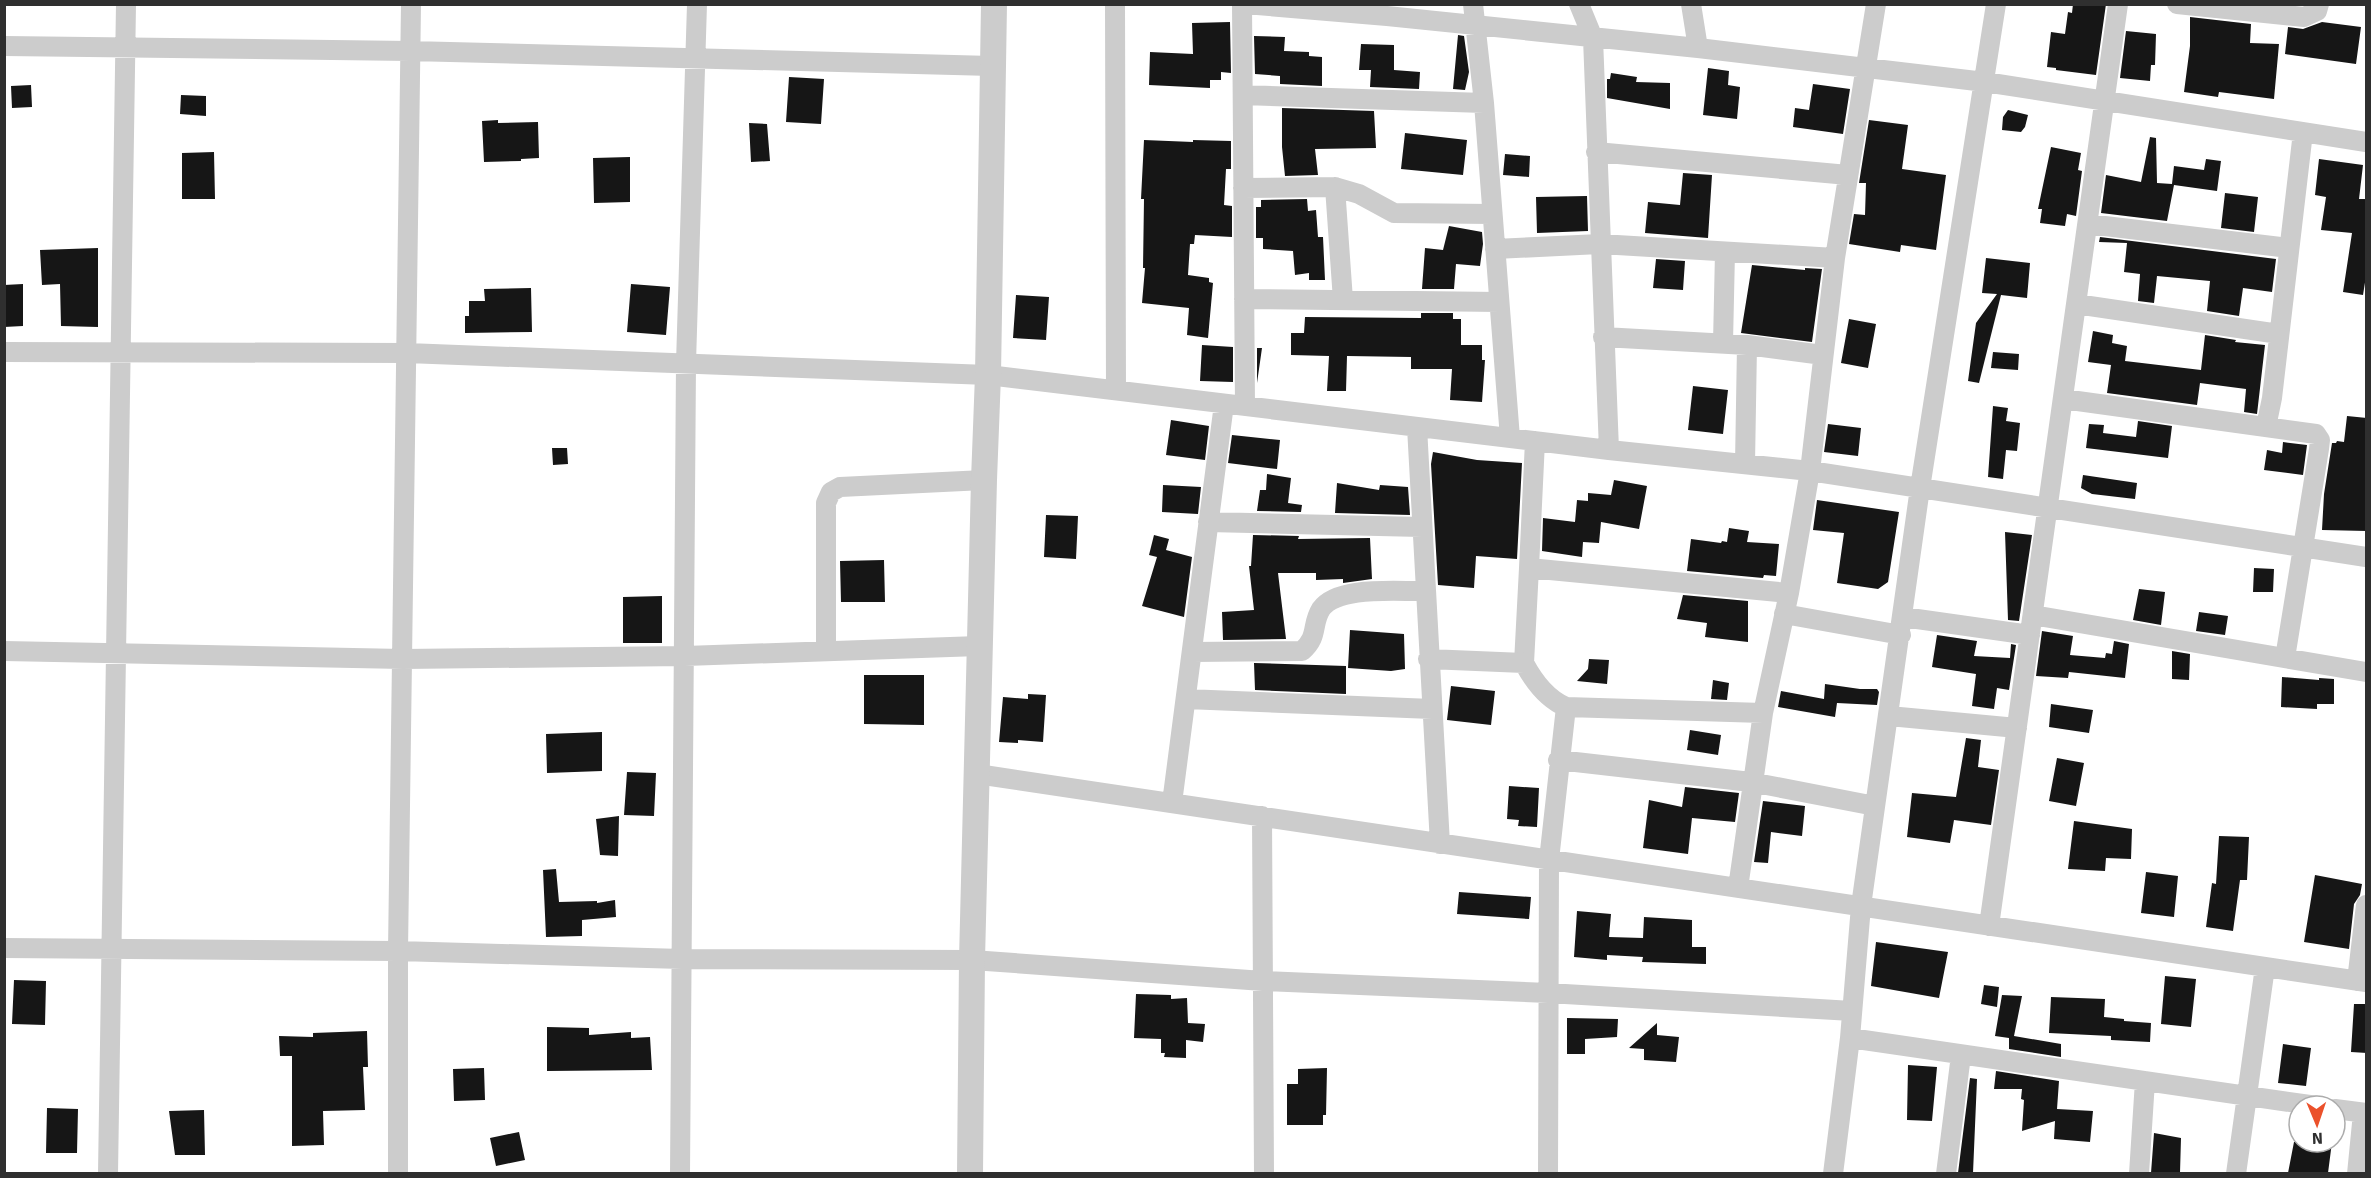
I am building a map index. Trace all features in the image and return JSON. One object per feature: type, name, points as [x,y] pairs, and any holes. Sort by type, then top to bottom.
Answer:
[{"type":"street","points":[[108,1173],[126,4]]},
{"type":"street","points":[[398,1173],[398,951],[411,4]]},
{"type":"street","points":[[680,1173],[686,363],[697,4]]},
{"type":"street","points":[[970,1173],[972,960],[988,375],[994,4]]},
{"type":"street","points":[[1115,4],[1116,390]]},
{"type":"street","points":[[1245,406],[1244,4],[1386,10],[1476,25],[1698,48],[1985,82],[2367,142]]},
{"type":"street","points":[[1473,4],[1484,103],[1510,438]]},
{"type":"street","points":[[1579,4],[1593,38],[1609,450]]},
{"type":"street","points":[[1691,4],[1698,48]]},
{"type":"street","points":[[1738,888],[1762,712],[1790,593],[1810,471],[1835,258],[1876,4]]},
{"type":"street","points":[[1833,1173],[1850,1038],[1861,906],[1920,488],[1996,4]]},
{"type":"street","points":[[1989,926],[2118,4]]},
{"type":"street","points":[[2178,4],[2304,17],[2317,11],[2319,4]]},
{"type":"street","points":[[4,46],[410,51],[992,66]]},
{"type":"street","points":[[1243,95],[1484,103]]},
{"type":"street","points":[[2266,427],[2272,398],[2303,132]]},
{"type":"street","points":[[1596,152],[1848,175]]},
{"type":"street","points":[[1243,188],[1335,188],[1359,194],[1394,213],[1492,213]]},
{"type":"street","points":[[1335,188],[1343,300]]},
{"type":"street","points":[[2088,224],[2289,248]]},
{"type":"street","points":[[1495,249],[1600,244],[1835,258]]},
{"type":"street","points":[[1723,343],[1725,252]]},
{"type":"street","points":[[1244,299],[1499,302]]},
{"type":"street","points":[[2076,304],[2279,334]]},
{"type":"street","points":[[1604,337],[1723,343],[1823,355]]},
{"type":"street","points":[[1745,464],[1747,345]]},
{"type":"street","points":[[4,352],[407,353],[988,375],[1609,450],[1810,471],[2367,557]]},
{"type":"street","points":[[2063,399],[2316,434],[2320,440],[2285,658]]},
{"type":"street","points":[[1172,803],[1224,404]]},
{"type":"street","points":[[1417,427],[1440,844]]},
{"type":"street","points":[[1535,441],[1524,663],[1531,677],[1557,704],[1566,707],[1762,712]]},
{"type":"street","points":[[826,651],[826,503],[831,492],[840,487],[984,480]]},
{"type":"street","points":[[1208,522],[1422,527]]},
{"type":"street","points":[[1529,568],[1790,593]]},
{"type":"street","points":[[1192,652],[1302,651],[1311,643],[1317,618],[1330,600],[1346,593],[1426,591]]},
{"type":"street","points":[[1784,614],[1902,626],[2030,635]]},
{"type":"street","points":[[2032,615],[2367,672]]},
{"type":"street","points":[[4,651],[403,659],[685,656],[979,646]]},
{"type":"street","points":[[1428,659],[1524,663]]},
{"type":"street","points":[[1186,699],[1432,710]]},
{"type":"street","points":[[1548,1173],[1549,860],[1558,760],[1566,707]]},
{"type":"street","points":[[1888,716],[2017,728]]},
{"type":"street","points":[[1558,760],[1751,782],[1875,806]]},
{"type":"street","points":[[977,774],[2362,981],[2367,905]]},
{"type":"street","points":[[1262,816],[1264,1173]]},
{"type":"street","points":[[4,948],[398,951],[682,959],[972,960],[1263,981],[1548,993],[1852,1011]]},
{"type":"street","points":[[2235,1173],[2265,967]]},
{"type":"street","points":[[1850,1038],[2287,1102]]},
{"type":"street","points":[[1946,1173],[1961,1054]]},
{"type":"street","points":[[2139,1173],[2145,1081]]},
{"type":"street","points":[[2347,1111],[2365,1113],[2357,1173]]},
{"type":"building","points":[[2073,4],[2106,4],[2096,75],[2047,67],[2051,32],[2065,34],[2068,12],[2072,13]]},
{"type":"building","points":[[2190,17],[2251,24],[2250,43],[2279,44],[2274,99],[2219,92],[2218,97],[2184,92],[2190,46]]},
{"type":"building","points":[[1230,22],[1231,73],[1221,72],[1221,80],[1210,80],[1210,88],[1149,85],[1150,52],[1193,54],[1192,23]]},
{"type":"building","points":[[2322,22],[2361,27],[2356,64],[2285,54],[2288,27],[2303,29]]},
{"type":"building","points":[[2126,31],[2156,34],[2155,65],[2151,65],[2150,81],[2120,78]]},
{"type":"building","points":[[1458,35],[1464,36],[1469,72],[1465,90],[1453,89]]},
{"type":"building","points":[[1254,36],[1285,37],[1284,51],[1309,52],[1309,56],[1322,57],[1322,86],[1280,84],[1280,76],[1255,74]]},
{"type":"building","points":[[1361,44],[1394,45],[1394,70],[1420,72],[1419,89],[1370,87],[1371,70],[1359,70]]},
{"type":"building","points":[[1708,68],[1729,71],[1728,85],[1740,87],[1737,119],[1703,115]]},
{"type":"building","points":[[1611,73],[1637,77],[1636,82],[1670,83],[1670,109],[1607,98],[1607,79],[1610,79]]},
{"type":"building","points":[[789,77],[824,79],[821,124],[786,122]]},
{"type":"building","points":[[1813,84],[1850,89],[1843,134],[1793,127],[1795,108],[1809,110]]},
{"type":"building","points":[[31,85],[32,107],[12,108],[11,86]]},
{"type":"building","points":[[181,95],[206,96],[206,116],[180,114]]},
{"type":"building","points":[[1282,108],[1374,111],[1376,148],[1315,149],[1318,175],[1285,176]]},
{"type":"building","points":[[2008,110],[2028,115],[2021,132],[2002,130],[2003,117]]},
{"type":"building","points":[[498,120],[498,123],[538,122],[539,158],[484,162],[482,121]]},
{"type":"building","points":[[1869,120],[1908,125],[1902,169],[1946,175],[1936,250],[1901,245],[1900,252],[1849,244],[1854,214],[1865,215],[1866,183],[1859,183]]},
{"type":"building","points":[[749,123],[767,124],[770,161],[751,162]]},
{"type":"building","points":[[1405,133],[1467,140],[1463,175],[1401,169]]},
{"type":"building","points":[[2150,137],[2156,138],[2157,183],[2172,184],[2174,166],[2204,170],[2206,159],[2221,161],[2217,191],[2174,185],[2167,221],[2101,213],[2106,175],[2141,182]]},
{"type":"building","points":[[1144,140],[1231,141],[1231,169],[1226,169],[1224,205],[1232,206],[1232,237],[1195,235],[1194,244],[1190,244],[1188,275],[1209,278],[1209,282],[1213,283],[1208,338],[1187,335],[1189,308],[1142,303],[1145,268],[1143,268],[1144,199],[1141,199]]},
{"type":"building","points":[[2051,147],[2081,153],[2078,170],[2082,171],[2076,216],[2067,214],[2065,226],[2040,223],[2042,209],[2038,209]]},
{"type":"building","points":[[214,152],[215,199],[182,199],[182,153]]},
{"type":"building","points":[[1505,154],[1530,156],[1529,177],[1503,175]]},
{"type":"building","points":[[630,157],[630,202],[594,203],[593,158]]},
{"type":"building","points":[[2319,159],[2363,165],[2359,199],[2367,199],[2367,270],[2363,295],[2343,292],[2352,233],[2321,230],[2326,197],[2315,195]]},
{"type":"building","points":[[1683,173],[1712,175],[1708,238],[1645,233],[1648,202],[1680,205]]},
{"type":"building","points":[[2225,193],[2258,197],[2254,232],[2221,228]]},
{"type":"building","points":[[1587,196],[1588,231],[1537,233],[1536,197]]},
{"type":"building","points":[[1307,199],[1308,211],[1316,210],[1318,237],[1323,237],[1325,280],[1309,280],[1309,273],[1295,275],[1293,251],[1263,249],[1263,238],[1256,238],[1256,207],[1261,207],[1261,200]]},
{"type":"building","points":[[1449,226],[1482,232],[1480,266],[1456,264],[1454,289],[1422,289],[1425,248],[1443,250]]},
{"type":"building","points":[[2100,237],[2276,259],[2272,292],[2243,288],[2239,316],[2207,311],[2210,281],[2157,276],[2154,303],[2138,301],[2140,274],[2124,272],[2127,243],[2099,242]]},
{"type":"building","points":[[98,248],[98,327],[61,326],[60,284],[42,285],[40,250]]},
{"type":"building","points":[[1986,258],[2030,263],[2027,298],[2001,295],[1979,383],[1968,381],[1976,323],[1997,294],[1982,293]]},
{"type":"building","points":[[1656,259],[1685,261],[1683,290],[1653,288]]},
{"type":"building","points":[[1752,265],[1805,270],[1805,268],[1822,269],[1812,342],[1741,333]]},
{"type":"building","points":[[23,284],[23,326],[4,327],[4,285]]},
{"type":"building","points":[[631,284],[670,287],[666,335],[627,332]]},
{"type":"building","points":[[531,288],[532,332],[465,333],[465,316],[469,316],[469,301],[485,301],[484,289]]},
{"type":"building","points":[[1016,295],[1049,297],[1046,340],[1013,338]]},
{"type":"building","points":[[1421,313],[1453,313],[1453,319],[1461,319],[1461,345],[1482,345],[1482,360],[1485,360],[1482,402],[1450,400],[1452,369],[1411,369],[1411,357],[1347,356],[1346,391],[1327,391],[1329,356],[1291,355],[1291,333],[1304,333],[1305,317],[1421,318]]},
{"type":"building","points":[[1849,319],[1876,324],[1868,368],[1841,363]]},
{"type":"building","points":[[2093,331],[2113,335],[2112,343],[2127,346],[2125,361],[2201,370],[2205,335],[2236,340],[2235,342],[2265,345],[2257,414],[2244,412],[2246,389],[2200,383],[2197,405],[2107,393],[2111,365],[2088,362]]},
{"type":"building","points":[[1202,345],[1233,347],[1233,382],[1200,381]]},
{"type":"building","points":[[1257,348],[1262,348],[1257,383]]},
{"type":"building","points":[[1993,352],[2019,354],[2018,370],[1991,368]]},
{"type":"building","points":[[1693,386],[1728,390],[1723,434],[1688,430]]},
{"type":"building","points":[[1993,406],[2008,408],[2006,421],[2020,423],[2017,451],[2006,450],[2003,479],[1988,477]]},
{"type":"building","points":[[2347,416],[2367,418],[2367,531],[2322,530],[2324,494],[2332,443],[2344,442]]},
{"type":"building","points":[[1171,420],[1209,426],[1205,460],[1166,455]]},
{"type":"building","points":[[2138,421],[2172,426],[2168,458],[2086,448],[2089,424],[2104,425],[2103,433],[2136,437]]},
{"type":"building","points":[[1828,424],[1861,428],[1858,456],[1824,452]]},
{"type":"building","points":[[1232,435],[1280,440],[1277,469],[1228,463]]},
{"type":"building","points":[[2283,442],[2307,445],[2303,475],[2264,470],[2267,450],[2282,453]]},
{"type":"building","points":[[552,448],[567,448],[568,464],[553,465]]},
{"type":"building","points":[[1433,452],[1477,460],[1522,463],[1517,559],[1476,556],[1474,588],[1438,585],[1431,464]]},
{"type":"building","points":[[1267,474],[1291,478],[1288,503],[1302,505],[1301,512],[1257,511],[1260,490],[1266,490]]},
{"type":"building","points":[[2083,475],[2137,483],[2135,499],[2092,494],[2081,488]]},
{"type":"building","points":[[1614,480],[1647,486],[1639,529],[1601,522],[1599,543],[1583,542],[1582,557],[1542,551],[1543,518],[1575,522],[1577,500],[1588,501],[1588,493],[1611,495]]},
{"type":"building","points":[[1337,483],[1379,490],[1380,485],[1408,487],[1410,515],[1335,513]]},
{"type":"building","points":[[1163,485],[1201,487],[1198,514],[1162,512]]},
{"type":"building","points":[[1817,500],[1899,512],[1888,582],[1878,589],[1837,583],[1844,533],[1813,530]]},
{"type":"building","points":[[1046,515],[1078,516],[1076,559],[1044,557]]},
{"type":"building","points":[[1729,528],[1749,531],[1747,542],[1779,544],[1776,576],[1764,575],[1763,578],[1687,571],[1691,539],[1727,542]]},
{"type":"building","points":[[2005,532],[2032,535],[2019,621],[2008,620]]},
{"type":"building","points":[[1154,535],[1169,539],[1166,550],[1192,557],[1184,617],[1142,606],[1157,557],[1149,555]]},
{"type":"building","points":[[1253,535],[1299,536],[1298,539],[1370,538],[1372,579],[1343,583],[1343,579],[1316,580],[1316,573],[1278,573],[1286,639],[1223,640],[1222,612],[1254,610],[1249,566],[1251,566]]},
{"type":"building","points":[[884,560],[885,602],[841,602],[840,561]]},
{"type":"building","points":[[2254,568],[2274,569],[2273,592],[2253,592]]},
{"type":"building","points":[[2139,589],[2165,592],[2161,625],[2133,620]]},
{"type":"building","points":[[1683,595],[1748,601],[1748,642],[1705,637],[1707,623],[1677,619]]},
{"type":"building","points":[[662,596],[662,643],[623,643],[623,597]]},
{"type":"building","points":[[2199,612],[2228,616],[2225,635],[2196,631]]},
{"type":"building","points":[[1350,630],[1404,634],[1405,669],[1391,671],[1348,668]]},
{"type":"building","points":[[2042,631],[2073,636],[2070,655],[2105,658],[2106,653],[2112,654],[2114,641],[2129,644],[2125,678],[2069,672],[2068,678],[2036,676]]},
{"type":"building","points":[[1937,635],[1977,641],[1974,656],[2010,658],[2011,644],[2016,645],[2009,690],[1997,688],[1994,709],[1972,706],[1976,674],[1932,667]]},
{"type":"building","points":[[2172,651],[2190,654],[2189,680],[2172,679]]},
{"type":"building","points":[[1589,659],[1609,660],[1607,684],[1577,681],[1588,669]]},
{"type":"building","points":[[1254,663],[1346,666],[1346,694],[1255,690]]},
{"type":"building","points":[[864,675],[924,675],[924,725],[864,724]]},
{"type":"building","points":[[2282,677],[2334,679],[2334,704],[2317,704],[2317,709],[2281,707]]},
{"type":"building","points":[[1713,680],[1729,683],[1727,700],[1711,699]]},
{"type":"building","points":[[1825,684],[1877,689],[1879,692],[1877,705],[1837,703],[1835,717],[1778,707],[1781,691],[1824,699]]},
{"type":"building","points":[[1451,686],[1495,691],[1491,725],[1447,720]]},
{"type":"building","points":[[1028,694],[1046,695],[1043,742],[1018,740],[1018,743],[999,742],[1003,697],[1028,699]]},
{"type":"building","points":[[2051,704],[2093,710],[2089,733],[2049,727]]},
{"type":"building","points":[[1690,730],[1721,735],[1718,755],[1687,750]]},
{"type":"building","points":[[602,732],[602,771],[547,773],[546,734]]},
{"type":"building","points":[[1966,738],[1981,740],[1978,767],[1999,770],[1991,825],[1954,820],[1950,843],[1907,837],[1912,793],[1956,797]]},
{"type":"building","points":[[2057,758],[2084,763],[2076,806],[2049,801]]},
{"type":"building","points":[[627,772],[656,773],[654,816],[624,815]]},
{"type":"building","points":[[1509,786],[1539,788],[1537,827],[1518,826],[1519,820],[1507,819]]},
{"type":"building","points":[[1685,787],[1739,793],[1735,822],[1692,818],[1688,854],[1643,848],[1649,800],[1682,807]]},
{"type":"building","points":[[1763,801],[1805,806],[1802,836],[1771,832],[1768,863],[1754,862]]},
{"type":"building","points":[[619,816],[618,856],[600,855],[596,819]]},
{"type":"building","points":[[2074,821],[2132,829],[2131,859],[2106,858],[2105,871],[2068,869]]},
{"type":"building","points":[[2219,836],[2249,837],[2247,880],[2240,880],[2233,931],[2206,927],[2212,883],[2216,884]]},
{"type":"building","points":[[556,869],[559,902],[597,901],[597,903],[615,900],[616,917],[582,920],[582,936],[546,937],[543,870]]},
{"type":"building","points":[[2146,872],[2178,876],[2174,917],[2141,913]]},
{"type":"building","points":[[2315,875],[2362,884],[2360,895],[2354,904],[2349,949],[2304,942]]},
{"type":"building","points":[[1459,892],[1531,897],[1529,919],[1457,914]]},
{"type":"building","points":[[1577,911],[1611,914],[1609,937],[1643,938],[1644,917],[1692,920],[1692,947],[1706,947],[1706,964],[1642,962],[1643,957],[1607,955],[1607,960],[1574,957]]},
{"type":"building","points":[[1876,942],[1948,952],[1939,998],[1871,986]]},
{"type":"building","points":[[2165,976],[2196,979],[2191,1027],[2161,1024]]},
{"type":"building","points":[[14,980],[46,981],[45,1025],[12,1024]]},
{"type":"building","points":[[1984,985],[1999,987],[1997,1007],[1981,1004]]},
{"type":"building","points":[[1136,994],[1171,995],[1171,999],[1187,998],[1188,1023],[1205,1024],[1203,1042],[1186,1040],[1186,1058],[1164,1057],[1165,1053],[1161,1053],[1161,1039],[1134,1038]]},
{"type":"building","points":[[2002,995],[2022,996],[2014,1036],[2061,1044],[2061,1057],[2009,1049],[2009,1038],[1995,1036]]},
{"type":"building","points":[[2051,997],[2105,999],[2104,1017],[2151,1023],[2150,1042],[2111,1040],[2111,1036],[2049,1033]]},
{"type":"building","points":[[2354,1004],[2367,1004],[2367,1053],[2351,1052]]},
{"type":"building","points":[[1567,1018],[1618,1019],[1617,1037],[1585,1039],[1585,1054],[1567,1054]]},
{"type":"building","points":[[1657,1023],[1657,1035],[1679,1037],[1676,1062],[1644,1060],[1644,1049],[1629,1048]]},
{"type":"building","points":[[547,1027],[589,1028],[589,1035],[631,1032],[631,1038],[650,1037],[652,1070],[547,1071]]},
{"type":"building","points":[[367,1031],[368,1067],[363,1067],[365,1110],[323,1111],[324,1145],[292,1146],[292,1056],[280,1056],[279,1036],[313,1037],[313,1033]]},
{"type":"building","points":[[2283,1044],[2311,1048],[2306,1086],[2278,1083]]},
{"type":"building","points":[[1908,1065],[1937,1067],[1932,1121],[1907,1120]]},
{"type":"building","points":[[484,1068],[485,1100],[454,1101],[453,1069]]},
{"type":"building","points":[[1327,1068],[1326,1115],[1323,1115],[1323,1125],[1287,1125],[1287,1084],[1298,1084],[1298,1069]]},
{"type":"building","points":[[1996,1071],[2059,1081],[2057,1109],[2093,1111],[2090,1142],[2054,1139],[2055,1121],[2022,1131],[2024,1100],[2021,1099],[2022,1089],[1994,1089]]},
{"type":"building","points":[[1970,1078],[1977,1079],[1973,1173],[1958,1173]]},
{"type":"building","points":[[47,1108],[78,1109],[77,1153],[46,1153]]},
{"type":"building","points":[[204,1110],[205,1155],[175,1155],[169,1111]]},
{"type":"building","points":[[519,1132],[525,1160],[496,1166],[490,1138]]},
{"type":"building","points":[[2154,1133],[2181,1138],[2180,1173],[2151,1173]]},
{"type":"building","points":[[2292,1154],[2330,1154],[2328,1173],[2288,1173]]}]
